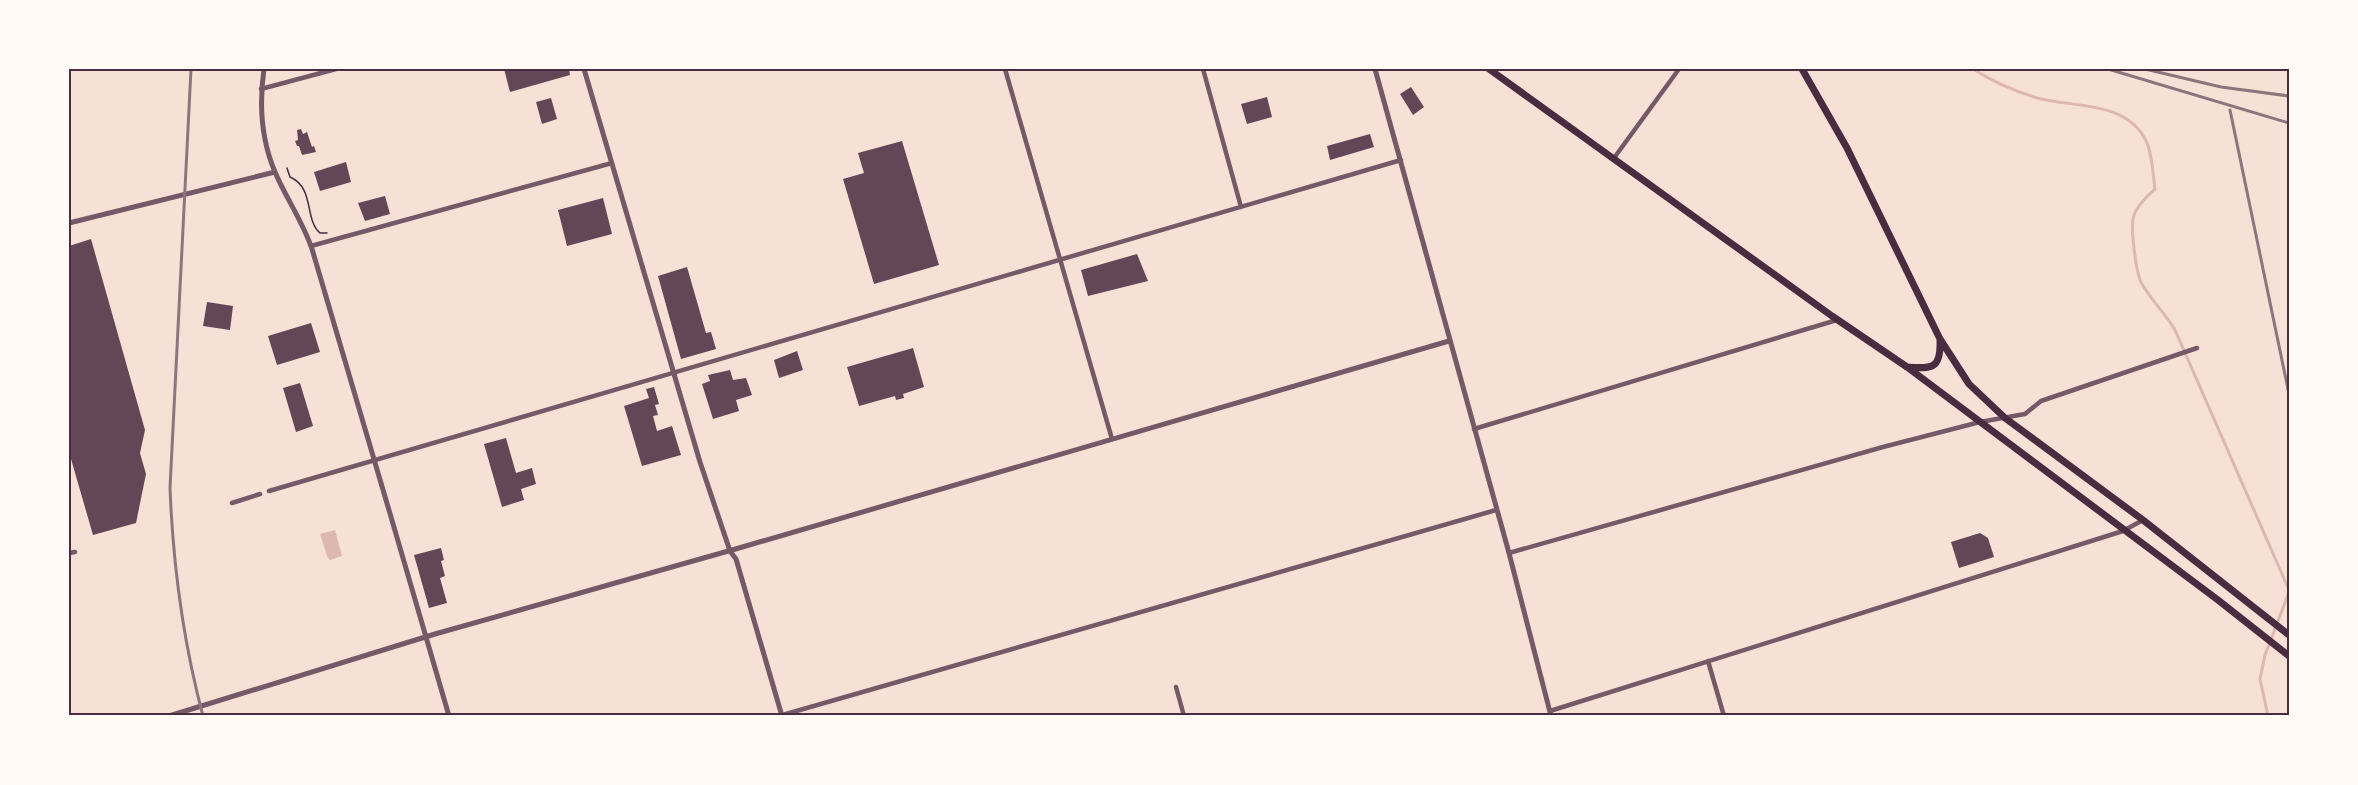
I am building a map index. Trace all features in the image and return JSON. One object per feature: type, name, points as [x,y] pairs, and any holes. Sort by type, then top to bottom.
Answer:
[{"type":"main road","points":[[1489,69],[1837,320],[1907,367],[2218,600],[2289,656]]},
{"type":"main road","points":[[1802,69],[1848,148],[1940,339],[1969,384],[2005,418],[2143,520],[2289,635]]},
{"type":"main road","points":[[1907,367],[1926,369],[1934,366],[1941,354],[1940,339]]},
{"type":"street","points":[[264,69],[261,89],[262,122],[275,171],[311,246],[449,716]]},
{"type":"street","points":[[261,89],[336,69]]},
{"type":"street","points":[[584,69],[700,462],[730,550],[736,560],[781,716],[1496,510]]},
{"type":"street","points":[[1005,69],[1112,439]]},
{"type":"street","points":[[1203,69],[1241,207]]},
{"type":"street","points":[[1375,69],[1509,553],[1551,714],[1708,661],[2123,531],[2143,520]]},
{"type":"street","points":[[1614,158],[1679,69]]},
{"type":"street","points":[[269,491],[1401,160]]},
{"type":"street","points":[[311,246],[612,163]]},
{"type":"street","points":[[69,223],[275,171]]},
{"type":"street","points":[[1474,429],[1837,320]]},
{"type":"street","points":[[169,716],[426,637],[1449,341]]},
{"type":"street","points":[[1509,553],[1875,449],[1980,422],[2025,414],[2041,401],[2197,348]]},
{"type":"street","points":[[232,503],[260,494]]},
{"type":"street","points":[[1708,661],[1724,716]]},
{"type":"street","points":[[1176,687],[1184,716]]},
{"type":"path","points":[[287,168],[290,177],[298,180],[306,195],[318,232],[330,232]]},
{"type":"shaded area","points":[[335,530],[342,556],[330,560],[320,534]]},
{"type":"building","points":[[504,69],[569,69],[570,75],[510,92]]},
{"type":"building","points":[[1411,87],[1424,107],[1413,115],[1400,94]]},
{"type":"building","points":[[1267,97],[1272,117],[1247,124],[1241,104]]},
{"type":"building","points":[[551,98],[557,119],[542,124],[536,102]]},
{"type":"building","points":[[301,129],[303,134],[307,132],[316,152],[302,155],[295,141],[298,140],[297,130]]},
{"type":"building","points":[[1370,134],[1374,147],[1330,160],[1327,146]]},
{"type":"building","points":[[902,141],[939,265],[874,284],[843,179],[864,173],[858,153]]},
{"type":"building","points":[[346,162],[351,182],[320,191],[314,172]]},
{"type":"building","points":[[385,196],[390,214],[365,221],[358,203]]},
{"type":"building","points":[[603,198],[612,234],[567,246],[558,210]]},
{"type":"building","points":[[91,239],[145,430],[140,453],[146,474],[136,523],[93,535],[69,452],[69,246]]},
{"type":"building","points":[[1137,254],[1148,281],[1088,296],[1081,270]]},
{"type":"building","points":[[687,267],[706,333],[711,332],[716,349],[681,359],[658,276]]},
{"type":"building","points":[[207,302],[233,306],[230,330],[203,326]]},
{"type":"building","points":[[311,323],[320,352],[277,365],[268,336]]},
{"type":"building","points":[[913,348],[924,387],[903,394],[904,398],[896,400],[895,396],[859,406],[847,367]]},
{"type":"building","points":[[797,351],[803,370],[779,378],[774,360]]},
{"type":"building","points":[[730,370],[733,380],[746,378],[752,395],[736,400],[739,411],[713,419],[702,384],[710,381],[708,375]]},
{"type":"building","points":[[300,383],[313,426],[296,432],[283,388]]},
{"type":"building","points":[[654,387],[659,404],[655,405],[658,415],[653,416],[657,431],[672,426],[681,455],[642,466],[624,406],[649,398],[646,389]]},
{"type":"building","points":[[506,438],[516,473],[532,468],[536,484],[521,489],[524,500],[502,507],[484,444]]},
{"type":"building","points":[[1980,533],[1988,538],[1994,557],[1959,568],[1951,542]]},
{"type":"building","points":[[441,548],[444,560],[441,561],[445,576],[440,578],[447,603],[429,608],[414,555]]},
{"type":"waterway","points":[[1973,69],[1998,83],[2041,99],[2113,112],[2126,118],[2145,139],[2151,156],[2155,189],[2139,206],[2133,219],[2134,252],[2140,279],[2175,330],[2289,590]]},
{"type":"waterway","points":[[2268,716],[2260,679],[2265,655],[2289,592]]},
{"type":"railway","points":[[191,69],[170,488],[180,603],[203,716]]},
{"type":"railway","points":[[2108,69],[2289,123]]},
{"type":"railway","points":[[2145,69],[2221,87],[2289,96]]},
{"type":"railway","points":[[2230,110],[2289,394]]}]
